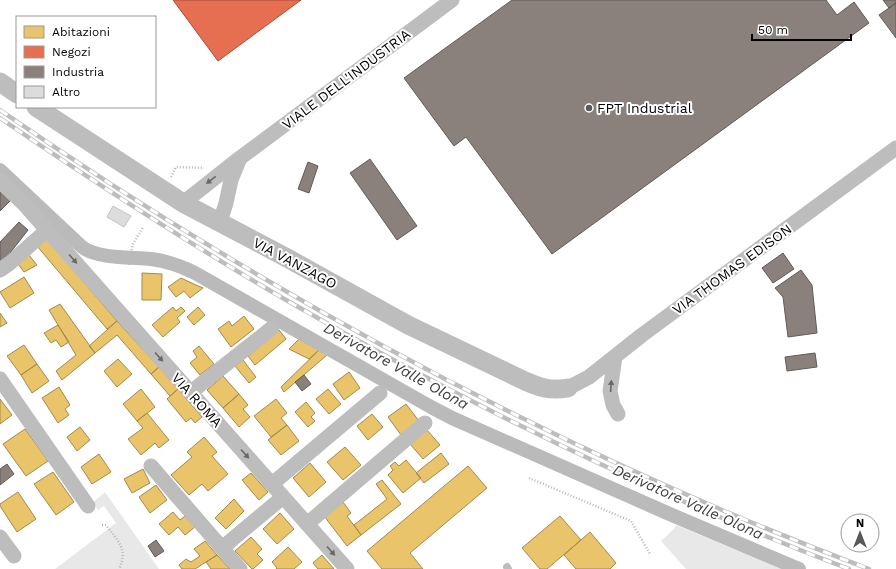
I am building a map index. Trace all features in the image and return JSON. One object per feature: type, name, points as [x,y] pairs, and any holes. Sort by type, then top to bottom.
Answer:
[{"type":"street","name":"VIALE DELL'INDUSTRIA","points":[[183,203],[240,158],[452,0]]},
{"type":"street","points":[[2,79],[16,93]]},
{"type":"street","name":"VIA VANZAGO","points":[[38,108],[183,203],[408,325],[542,388],[554,390],[568,388]]},
{"type":"street","name":"VIA THOMAS EDISON","points":[[568,388],[589,377],[642,335],[896,148]]},
{"type":"street","points":[[220,222],[231,180],[240,158]]},
{"type":"street","name":"VIA ROMA","points":[[0,181],[24,204],[347,569]]},
{"type":"street","points":[[0,270],[47,230]]},
{"type":"street","points":[[190,392],[272,328]]},
{"type":"street","points":[[615,357],[610,391],[613,405],[618,414]]},
{"type":"street","points":[[0,379],[88,506]]},
{"type":"street","points":[[272,484],[380,393]]},
{"type":"street","points":[[307,524],[425,423]]},
{"type":"street","points":[[151,466],[240,569]]},
{"type":"street","points":[[222,548],[283,497]]},
{"type":"street","points":[[0,537],[14,556]]},
{"type":"lane","points":[[2,79],[16,89]]},
{"type":"path","points":[[170,179],[176,167],[200,168]]},
{"type":"path","points":[[130,265],[133,244],[143,227]]},
{"type":"path","points":[[530,478],[631,521],[650,554]]},
{"type":"path","points":[[102,525],[106,525],[122,547],[123,552],[119,569]]},
{"type":"shaded area","points":[[105,492],[159,569],[55,569],[116,523],[104,506],[98,510],[93,502]]},
{"type":"shaded area","points":[[676,525],[781,569],[686,569],[661,541],[674,529]]},
{"type":"building: Abitazioni","points":[[46,238],[117,321],[107,329],[37,246]]},
{"type":"building: Abitazioni","points":[[28,254],[37,265],[24,272],[18,264]]},
{"type":"building: Abitazioni","points":[[142,273],[162,274],[161,300],[142,300]]},
{"type":"building: Abitazioni","points":[[24,277],[34,293],[10,308],[0,292]]},
{"type":"building: Abitazioni","points":[[181,278],[203,288],[190,298],[184,291],[176,297],[168,287]]},
{"type":"building: Abitazioni","points":[[60,304],[95,353],[62,380],[56,371],[76,355],[49,310]]},
{"type":"building: Abitazioni","points":[[173,307],[176,311],[181,307],[185,311],[177,318],[180,322],[163,337],[152,325]]},
{"type":"building: Abitazioni","points":[[198,307],[205,315],[194,325],[187,317]]},
{"type":"building: Abitazioni","points":[[0,313],[7,323],[0,327]]},
{"type":"building: Abitazioni","points":[[244,316],[254,329],[231,347],[218,329],[229,321],[232,326]]},
{"type":"building: Abitazioni","points":[[117,321],[159,367],[151,374],[117,335],[95,353],[89,346]]},
{"type":"building: Abitazioni","points":[[58,325],[69,342],[61,347],[56,340],[51,343],[44,333]]},
{"type":"building: Abitazioni","points":[[279,330],[286,339],[255,365],[248,356]]},
{"type":"building: Abitazioni","points":[[299,339],[319,350],[309,359],[289,349]]},
{"type":"building: Abitazioni","points":[[24,345],[37,364],[21,375],[7,356]]},
{"type":"building: Abitazioni","points":[[199,346],[214,364],[200,375],[190,363],[197,357],[193,351]]},
{"type":"building: Abitazioni","points":[[319,350],[327,355],[284,392],[281,387]]},
{"type":"building: Abitazioni","points":[[118,359],[132,374],[117,387],[104,371]]},
{"type":"building: Abitazioni","points":[[243,360],[256,377],[249,383],[235,366]]},
{"type":"building: Abitazioni","points":[[37,364],[49,381],[32,393],[21,375]]},
{"type":"building: Abitazioni","points":[[159,367],[178,389],[170,396],[151,374]]},
{"type":"building: Abitazioni","points":[[349,372],[360,388],[344,400],[333,384]]},
{"type":"building: Abitazioni","points":[[223,376],[239,394],[223,408],[207,390]]},
{"type":"building: Abitazioni","points":[[59,387],[70,405],[65,409],[69,415],[58,423],[42,398]]},
{"type":"building: Abitazioni","points":[[141,389],[155,407],[137,421],[123,404]]},
{"type":"building: Abitazioni","points":[[178,389],[202,417],[195,423],[191,418],[186,422],[167,399]]},
{"type":"building: Abitazioni","points":[[328,389],[341,404],[329,414],[316,399]]},
{"type":"building: Abitazioni","points":[[239,394],[248,405],[243,409],[250,417],[239,427],[223,408]]},
{"type":"building: Abitazioni","points":[[0,399],[12,415],[0,424]]},
{"type":"building: Abitazioni","points":[[276,399],[287,413],[281,418],[287,425],[271,437],[254,416]]},
{"type":"building: Abitazioni","points":[[306,402],[315,413],[311,417],[315,421],[308,427],[295,412]]},
{"type":"building: Abitazioni","points":[[406,404],[419,421],[401,435],[388,417]]},
{"type":"building: Abitazioni","points":[[147,413],[169,440],[159,448],[155,443],[141,455],[128,439],[143,428],[137,421]]},
{"type":"building: Abitazioni","points":[[372,414],[383,427],[368,440],[357,426]]},
{"type":"building: Abitazioni","points":[[287,425],[299,441],[281,455],[268,440]]},
{"type":"building: Abitazioni","points":[[80,427],[90,440],[77,451],[67,437]]},
{"type":"building: Abitazioni","points":[[25,429],[48,461],[26,476],[3,444]]},
{"type":"building: Abitazioni","points":[[427,430],[440,445],[423,459],[410,444]]},
{"type":"building: Abitazioni","points":[[204,437],[217,452],[212,456],[228,474],[208,491],[202,484],[189,495],[171,475],[192,457],[187,452]]},
{"type":"building: Abitazioni","points":[[345,447],[361,465],[343,480],[327,462]]},
{"type":"building: Abitazioni","points":[[441,453],[449,464],[424,483],[416,473]]},
{"type":"building: Abitazioni","points":[[99,454],[111,472],[92,484],[81,467]]},
{"type":"building: Abitazioni","points":[[406,460],[421,478],[403,493],[388,475],[393,470],[390,466],[395,462],[399,466]]},
{"type":"building: Abitazioni","points":[[310,463],[326,482],[309,497],[293,478]]},
{"type":"building: Abitazioni","points":[[468,466],[487,488],[410,553],[423,569],[382,569],[367,551]]},
{"type":"building: Abitazioni","points":[[143,469],[150,483],[132,493],[124,479]]},
{"type":"building: Abitazioni","points":[[53,472],[74,502],[56,515],[34,484]]},
{"type":"building: Abitazioni","points":[[251,473],[268,492],[259,500],[242,480]]},
{"type":"building: Abitazioni","points":[[382,480],[401,504],[361,535],[354,525],[387,499],[376,484]]},
{"type":"building: Abitazioni","points":[[156,485],[167,500],[150,513],[139,497]]},
{"type":"building: Abitazioni","points":[[18,492],[36,519],[17,532],[0,504]]},
{"type":"building: Abitazioni","points":[[234,499],[244,511],[226,529],[215,518]]},
{"type":"building: Abitazioni","points":[[343,502],[351,513],[347,516],[361,535],[347,546],[324,516]]},
{"type":"building: Abitazioni","points":[[173,512],[180,520],[185,516],[195,527],[185,535],[178,527],[169,535],[159,524]]},
{"type":"building: Abitazioni","points":[[280,513],[294,529],[277,544],[263,529]]},
{"type":"building: Abitazioni","points":[[560,516],[581,540],[547,569],[540,569],[522,548]]},
{"type":"building: Abitazioni","points":[[590,532],[616,563],[610,569],[576,569],[564,555]]},
{"type":"building: Abitazioni","points":[[251,537],[262,549],[257,554],[263,560],[253,569],[235,551]]},
{"type":"building: Abitazioni","points":[[205,541],[217,555],[195,569],[182,569],[179,565],[186,559],[191,562],[200,556],[194,549]]},
{"type":"building: Abitazioni","points":[[288,547],[302,562],[294,569],[276,569],[277,568],[272,562]]},
{"type":"building: Abitazioni","points":[[217,555],[230,569],[211,569],[206,562]]},
{"type":"building: Abitazioni","points":[[322,555],[334,569],[318,569],[313,563]]},
{"type":"building: Negozi","points":[[173,0],[301,0],[218,61]]},
{"type":"building: Industria","name":"FPT Industrial","points":[[512,0],[826,0],[837,15],[854,2],[869,23],[552,254],[466,137],[454,146],[404,78]]},
{"type":"building: Industria","points":[[883,0],[896,0],[896,3],[889,8]]},
{"type":"building: Industria","points":[[896,3],[896,38],[879,15]]},
{"type":"building: Industria","points":[[370,159],[417,226],[397,240],[350,173]]},
{"type":"building: Industria","points":[[308,162],[318,166],[309,193],[298,189]]},
{"type":"building: Industria","points":[[0,189],[11,200],[0,211]]},
{"type":"building: Industria","points":[[19,222],[28,230],[7,257],[0,262],[0,242]]},
{"type":"building: Industria","points":[[783,253],[794,269],[773,283],[762,268]]},
{"type":"building: Industria","points":[[801,270],[812,285],[817,333],[788,337],[783,297],[775,288]]},
{"type":"building: Industria","points":[[815,353],[817,367],[787,371],[785,357]]},
{"type":"building: Industria","points":[[304,375],[311,384],[302,391],[295,382]]},
{"type":"building: Industria","points":[[7,464],[14,474],[0,485],[0,469]]},
{"type":"building: Industria","points":[[156,540],[164,551],[155,557],[148,546]]},
{"type":"building: Altro","points":[[113,206],[131,216],[124,227],[107,217]]},
{"type":"waterway","name":"Derivatore Valle Olona","points":[[0,170],[82,247],[89,251],[106,256],[157,260],[190,270],[452,418],[665,512],[799,569]]},
{"type":"railway","points":[[0,110],[102,178],[206,244],[312,306],[420,366],[530,422],[641,474],[754,524],[869,569]]},
{"type":"railway","points":[[0,118],[106,189],[213,257],[286,300],[422,376],[562,446],[633,479],[704,510],[849,569]]},
{"type":"place","name":"FPT Industrial","points":[[589,108]]}]
